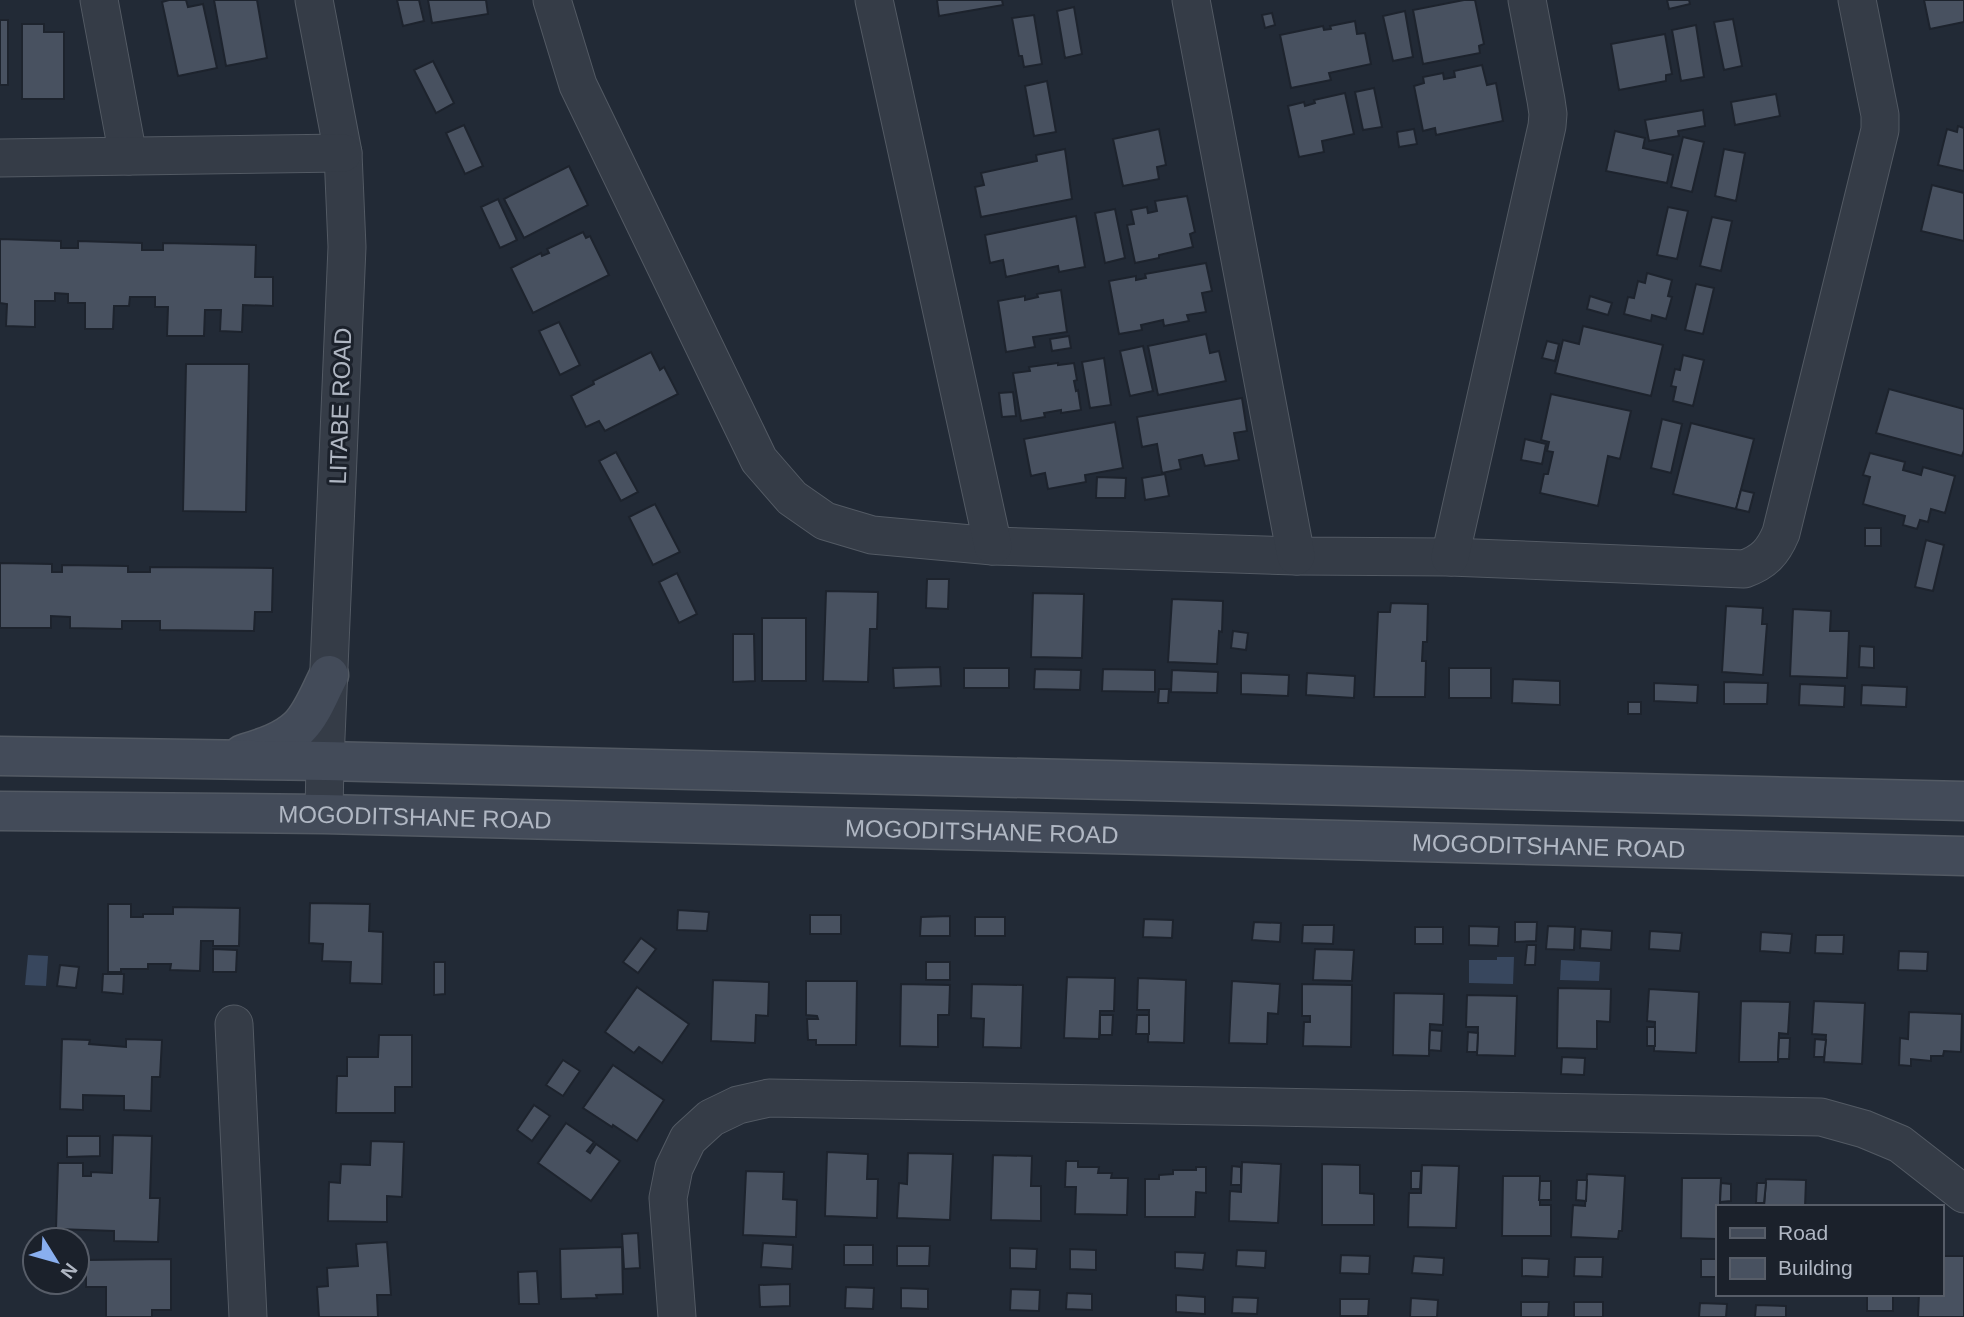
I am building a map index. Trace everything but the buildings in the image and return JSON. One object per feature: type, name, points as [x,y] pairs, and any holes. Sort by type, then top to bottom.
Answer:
[{"type":"main road","points":[[224,760],[273,744],[298,728],[329,675]]},
{"type":"main road","points":[[0,756],[325,761],[1964,801]]},
{"type":"main road","name":"MOGODITSHANE ROAD","points":[[0,811],[324,814],[1964,856]]},
{"type":"street","points":[[99,0],[128,156]]},
{"type":"street","name":"LITABE ROAD","points":[[314,0],[343,153],[347,247],[324,814]]},
{"type":"street","points":[[552,0],[578,85],[759,460],[792,498],[825,521],[872,535],[993,545],[1296,556],[1450,557],[1744,569],[1766,558],[1775,548],[1781,533],[1880,130],[1880,115],[1857,0]]},
{"type":"street","points":[[874,0],[993,545]]},
{"type":"street","points":[[1191,0],[1296,556]]},
{"type":"street","points":[[1450,557],[1547,126],[1546,100],[1527,0]]},
{"type":"street","points":[[0,158],[343,153]]},
{"type":"street","points":[[234,1024],[248,1317]]},
{"type":"street","points":[[677,1317],[668,1198],[674,1168],[688,1139],[711,1118],[738,1105],[769,1098],[1821,1117],[1864,1129],[1900,1144],[1964,1194]]},
{"type":"water","points":[[28,955],[48,956],[46,986],[25,985]]},
{"type":"water","points":[[1497,957],[1514,957],[1513,984],[1469,983],[1469,960],[1497,960]]},
{"type":"water","points":[[1561,960],[1600,962],[1599,981],[1560,980]]}]
